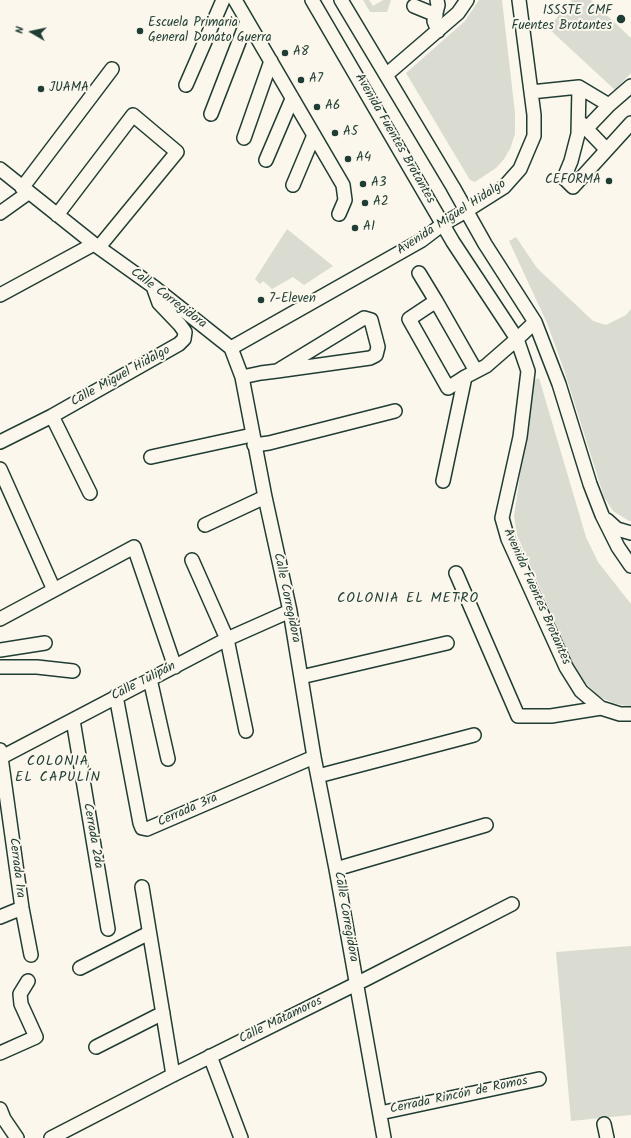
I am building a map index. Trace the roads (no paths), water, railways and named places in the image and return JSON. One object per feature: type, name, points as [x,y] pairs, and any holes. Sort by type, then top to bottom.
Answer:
[{"type":"street","points":[[186,85],[223,0]]},
{"type":"street","points":[[234,0],[343,185],[345,200],[339,214]]},
{"type":"street","name":"Avenida Fuentes Brotantes","points":[[312,0],[444,224],[453,242],[517,339],[528,370],[520,437],[502,518],[508,539],[566,667],[581,691],[601,708],[620,714],[631,714]]},
{"type":"street","name":"Avenida Fuentes Brotantes","points":[[341,0],[485,244],[535,322],[559,384],[590,484],[602,515],[618,547],[631,566]]},
{"type":"street","points":[[438,0],[434,21],[438,31]]},
{"type":"street","points":[[386,74],[458,13],[467,0]]},
{"type":"street","name":"Avenida Miguel Hidalgo","points":[[231,348],[422,240],[444,224],[504,187],[520,169],[534,136],[534,115],[519,0]]},
{"type":"street","points":[[414,6],[436,15]]},
{"type":"street","points":[[212,114],[247,21]]},
{"type":"street","points":[[244,138],[270,62]]},
{"type":"street","points":[[0,213],[25,190],[112,69]]},
{"type":"street","points":[[631,86],[609,105],[583,124],[578,134],[571,161],[564,178],[573,187],[631,123]]},
{"type":"street","points":[[531,92],[579,87],[609,105]]},
{"type":"street","points":[[579,87],[583,124],[606,149]]},
{"type":"street","points":[[266,160],[292,99]]},
{"type":"street","points":[[0,295],[97,246],[178,152],[132,115],[57,215]]},
{"type":"street","points":[[293,185],[314,135]]},
{"type":"street","name":"Calle Corregidora","points":[[0,169],[97,246],[154,287],[231,348],[242,377],[253,440],[290,611],[314,757],[336,869],[384,1138]]},
{"type":"street","points":[[419,273],[436,301],[471,374],[443,481]]},
{"type":"street","name":"Calle Miguel Hidalgo","points":[[0,442],[52,416],[180,344],[184,339],[185,332],[159,302],[154,287]]},
{"type":"street","points":[[436,301],[409,319],[448,388],[486,366],[535,322]]},
{"type":"street","points":[[242,377],[370,358],[376,355],[378,347],[371,320],[364,318],[277,371]]},
{"type":"street","points":[[151,457],[253,440],[269,442],[395,411]]},
{"type":"street","points":[[52,416],[90,493]]},
{"type":"street","points":[[0,469],[54,590]]},
{"type":"street","points":[[205,525],[265,497]]},
{"type":"street","points":[[602,515],[617,529],[631,533]]},
{"type":"street","points":[[0,619],[134,547],[175,667]]},
{"type":"street","points":[[192,560],[227,639],[246,731]]},
{"type":"street","points":[[456,573],[518,716],[551,716],[601,708]]},
{"type":"street","name":"Calle Tulipán","points":[[1,754],[73,720],[116,696],[227,639],[290,611]]},
{"type":"street","points":[[0,650],[45,643]]},
{"type":"street","points":[[301,676],[447,643]]},
{"type":"street","points":[[0,667],[37,666],[73,671]]},
{"type":"street","points":[[150,679],[168,759]]},
{"type":"street","name":"Cerrada 3ra","points":[[116,696],[142,828],[147,829],[314,757]]},
{"type":"street","name":"Cerrada 2da","points":[[73,720],[108,929]]},
{"type":"street","points":[[318,776],[474,735]]},
{"type":"street","name":"Cerrada 1ra","points":[[1,754],[22,908],[31,955]]},
{"type":"street","points":[[336,869],[486,825]]},
{"type":"street","points":[[142,888],[173,1075]]},
{"type":"street","name":"Calle Matamoros","points":[[51,1138],[512,904]]},
{"type":"street","points":[[0,917],[22,908]]},
{"type":"street","points":[[80,968],[149,932]]},
{"type":"street","points":[[0,1054],[36,1037],[21,1004],[20,994],[28,981]]},
{"type":"street","points":[[96,1047],[162,1013]]},
{"type":"street","points":[[210,1056],[241,1138]]},
{"type":"street","name":"Cerrada Rincón de Romos","points":[[380,1112],[539,1079]]},
{"type":"street","points":[[0,1109],[4,1119],[17,1138]]},
{"type":"street","points":[[604,1124],[607,1138]]},
{"type":"place","name":"ISSSTE CMF Fuentes Brotantes","points":[[621,19]]},
{"type":"place","name":"Escuela Primaria General Donato Guerra","points":[[140,31]]},
{"type":"place","name":"A8","points":[[285,53]]},
{"type":"place","name":"A7","points":[[301,80]]},
{"type":"place","name":"JUAMA","points":[[41,89]]},
{"type":"place","name":"A6","points":[[317,107]]},
{"type":"place","name":"A5","points":[[335,133]]},
{"type":"place","name":"A4","points":[[348,159]]},
{"type":"place","name":"CEFORMA","points":[[609,181]]},
{"type":"place","name":"A3","points":[[363,184]]},
{"type":"place","name":"A2","points":[[365,203]]},
{"type":"place","name":"A1","points":[[355,228]]},
{"type":"place","name":"7-Eleven","points":[[261,300]]},
{"type":"district","name":"COLONIA EL METRO","points":[[408,600]]},
{"type":"district","name":"COLONIA EL CAPULÍN","points":[[58,772]]}]
